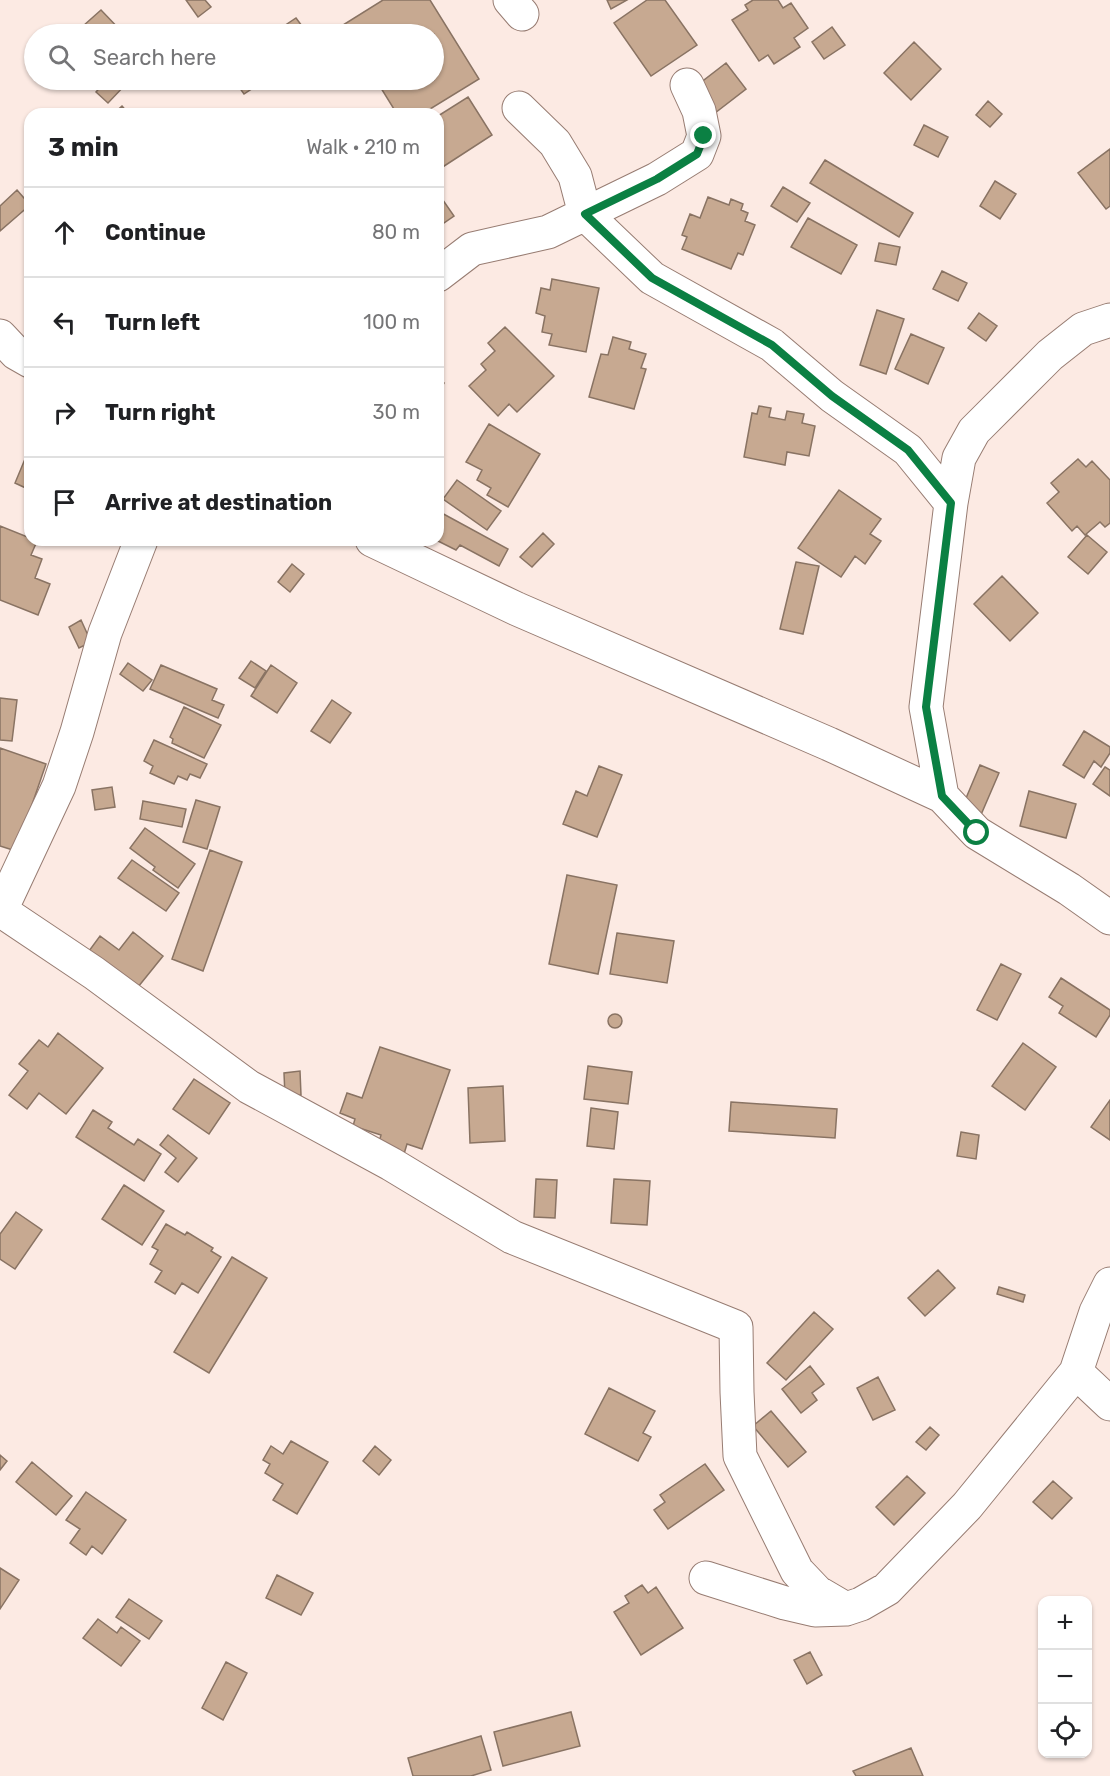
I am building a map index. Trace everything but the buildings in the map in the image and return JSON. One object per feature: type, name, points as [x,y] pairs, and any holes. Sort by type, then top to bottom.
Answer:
[{"type":"street","points":[[444,270],[472,249],[548,232],[657,179],[697,154],[704,136],[699,111],[687,85]]},
{"type":"street","points":[[519,108],[555,143],[575,176],[585,214],[652,278],[772,345],[832,396],[908,450],[951,503]]},
{"type":"street","points":[[942,796],[926,707],[951,503],[959,458],[974,432],[1050,355],[1083,329],[1110,320]]},
{"type":"street","points":[[0,336],[16,353],[24,358]]},
{"type":"street","points":[[139,546],[105,633],[59,786],[0,911],[94,973],[249,1087],[391,1164],[512,1237],[736,1327],[740,1456],[797,1571],[817,1592],[846,1609]]},
{"type":"street","points":[[385,546],[517,609],[829,744],[942,796],[977,833],[1069,889],[1110,918]]},
{"type":"street","points":[[706,1578],[815,1610],[846,1609],[861,1604],[887,1589],[967,1506],[1076,1372],[1096,1312],[1110,1284]]},
{"type":"street","points":[[1076,1372],[1110,1404]]},
{"type":"route","points":[[704,136],[697,154],[657,179],[585,214],[652,278],[772,345],[832,396],[908,450],[951,503],[926,707],[942,796],[977,833]]}]
